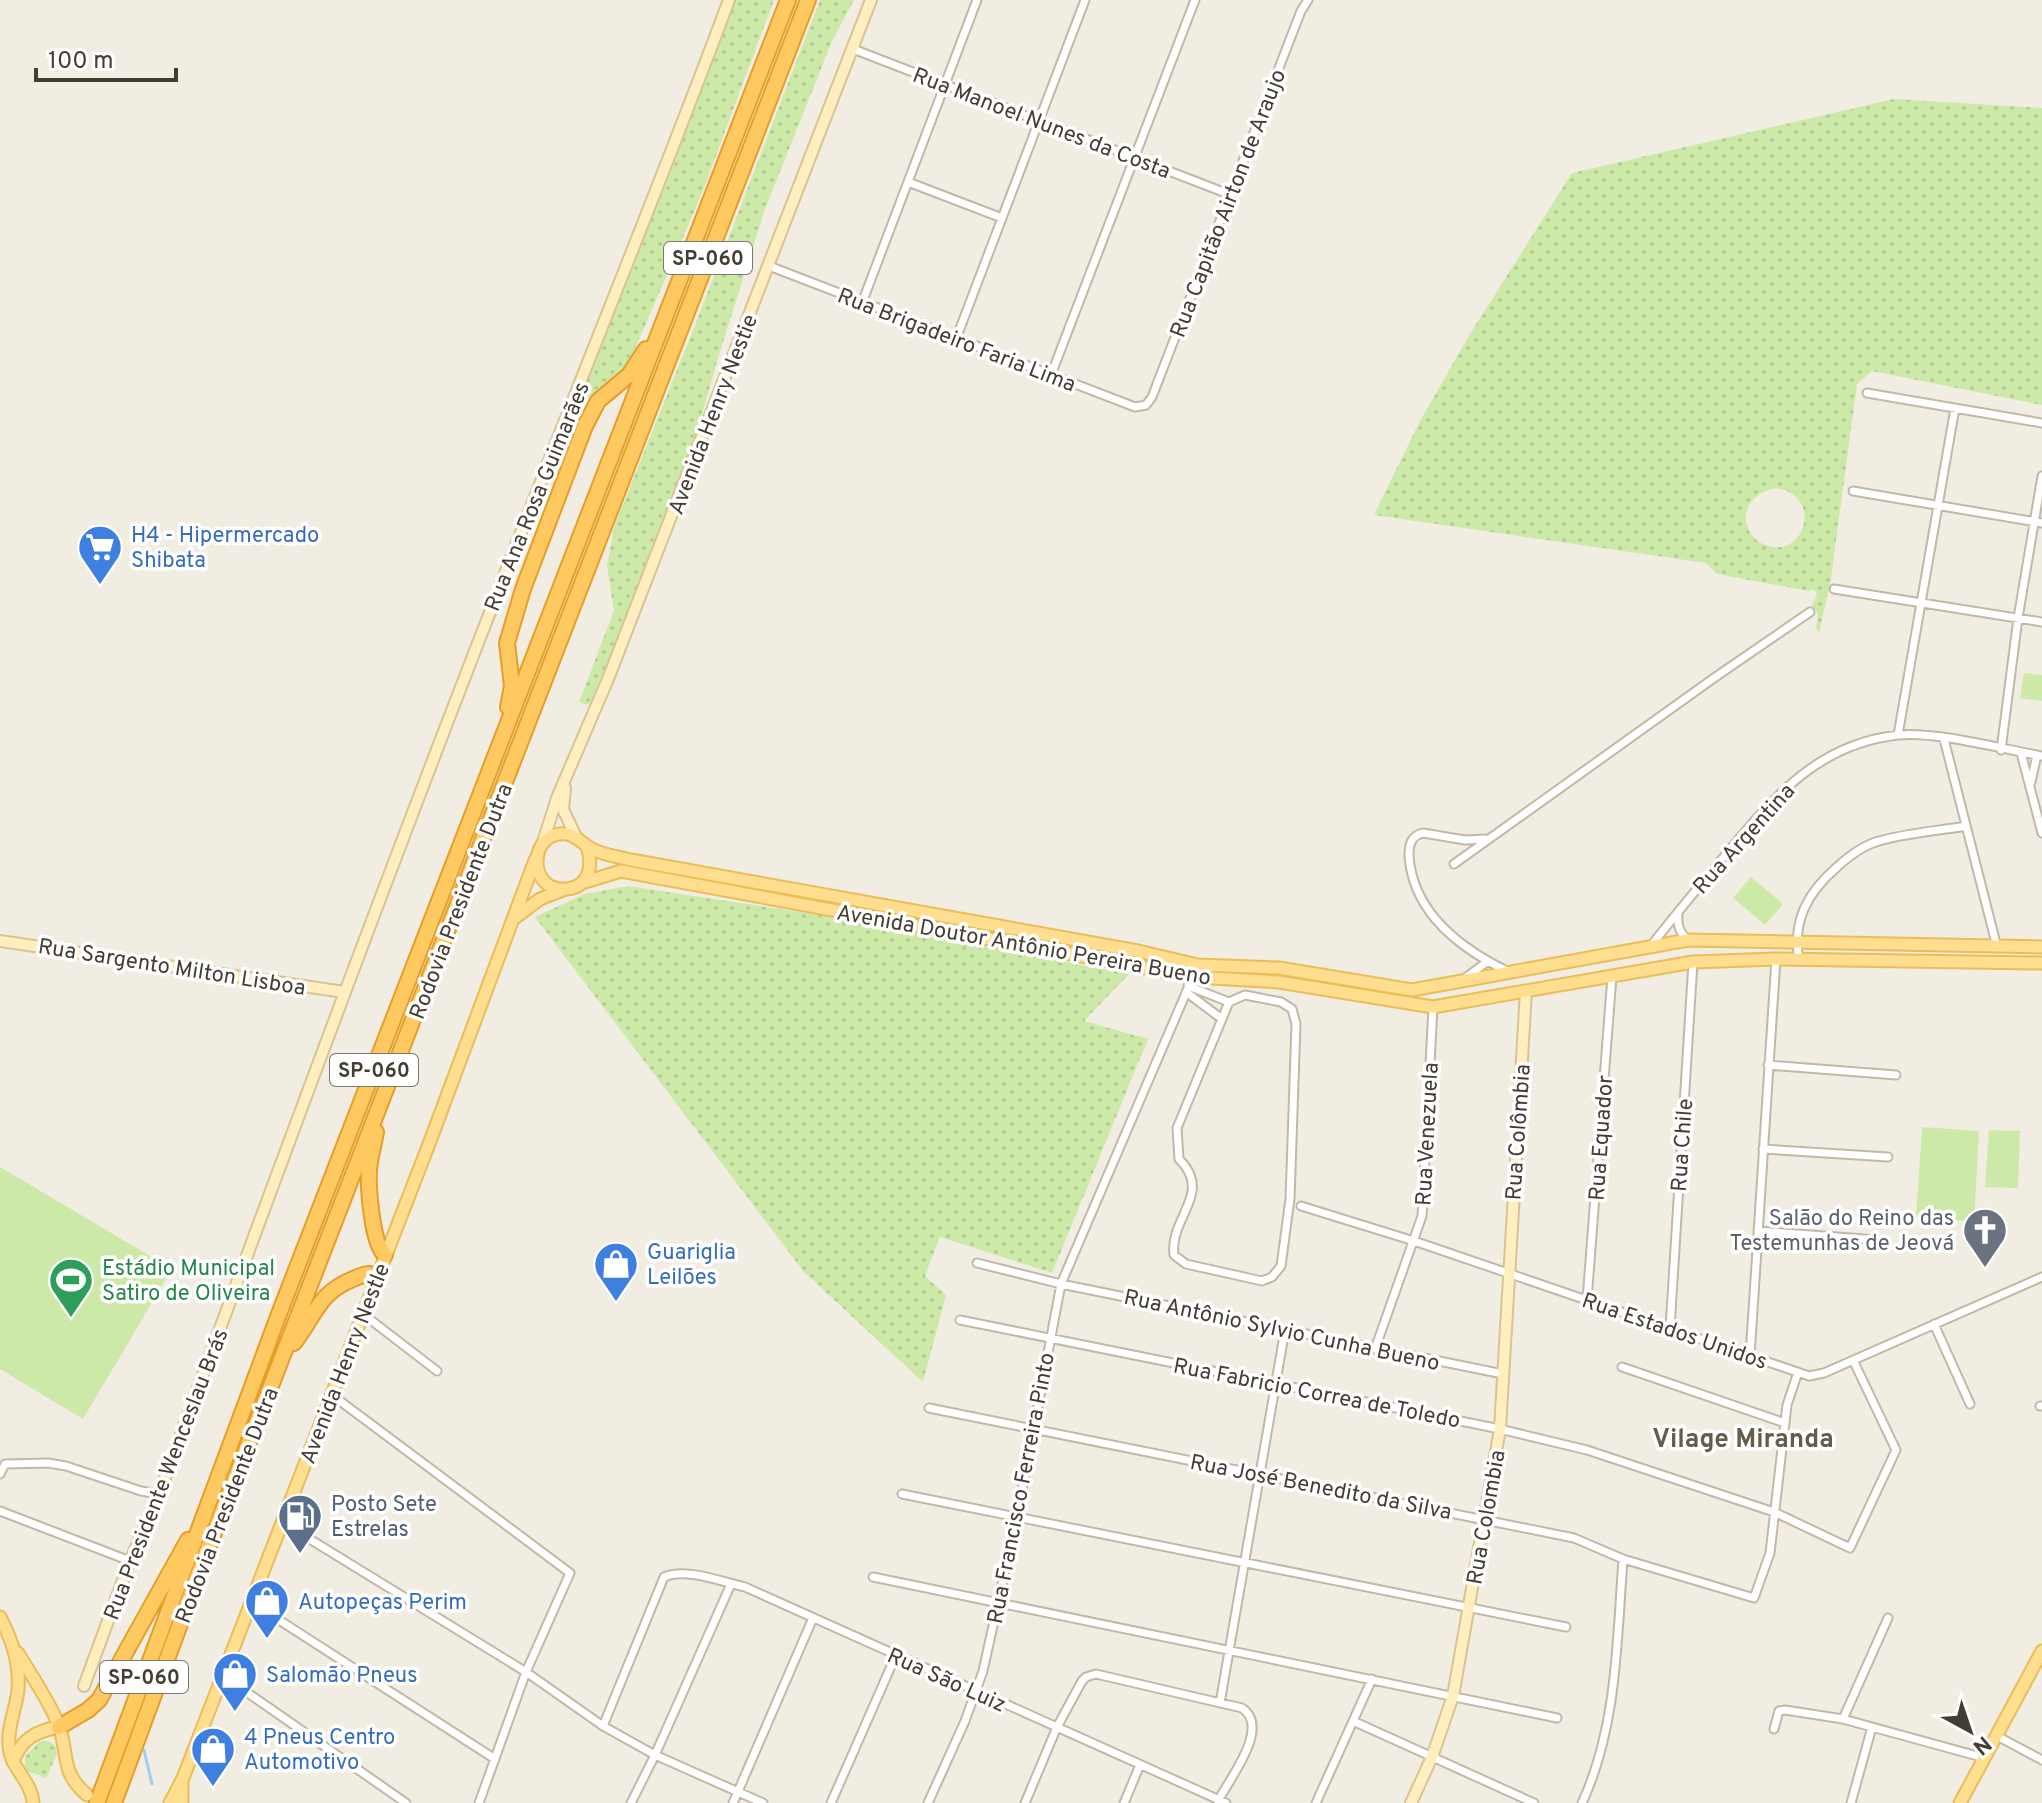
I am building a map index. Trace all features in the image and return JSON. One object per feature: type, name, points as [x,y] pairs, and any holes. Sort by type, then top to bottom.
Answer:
[{"type":"highway","name":"Rodovia Presidente Dutra","points":[[92,1799],[209,1505],[279,1314],[788,0]]},
{"type":"highway","name":"Rodovia Presidente Dutra","points":[[114,1803],[207,1551],[808,0]]},
{"type":"highway","points":[[503,738],[512,686],[507,643],[523,589],[585,426],[598,401],[639,363],[677,288]]},
{"type":"highway","points":[[385,1092],[369,1170],[375,1232],[378,1247],[385,1255]]},
{"type":"highway","points":[[284,1356],[326,1295],[343,1283],[367,1274],[378,1276]]},
{"type":"highway","points":[[59,1727],[99,1700],[209,1505]]},
{"type":"main road","points":[[513,921],[540,899],[581,883],[589,872],[591,859],[587,846],[576,837],[565,834],[543,842],[535,860],[543,881],[563,890]]},
{"type":"main road","name":"Avenida Doutor Antônio Pereira Bueno","points":[[587,846],[597,852],[631,860],[1138,951],[1198,965],[1279,968],[1412,990],[1688,940],[2042,947]]},
{"type":"main road","name":"Avenida Henry Nestle","points":[[170,1803],[332,1395],[535,860]]},
{"type":"main road","name":"Avenida Doutor Antônio Pereira Bueno","points":[[581,883],[621,871],[1190,985],[1292,984],[1433,1007],[1693,962],[1776,959],[2042,963]]},
{"type":"main road","points":[[1513,972],[1513,982],[1527,991],[1537,978],[1530,969]]},
{"type":"main road","points":[[1433,1007],[1440,991],[1458,984]]},
{"type":"main road","points":[[0,1617],[59,1727],[66,1769],[79,1788],[92,1799]]},
{"type":"main road","points":[[14,1645],[18,1689],[9,1731],[9,1748],[13,1762],[31,1789],[33,1803]]},
{"type":"main road","points":[[1960,1803],[2042,1651]]},
{"type":"main road","points":[[13,1762],[24,1740],[46,1729],[59,1727]]},
{"type":"main road","points":[[160,1803],[180,1782]]},
{"type":"main road","points":[[180,1782],[182,1803]]},
{"type":"street","name":"Rua Ana Rosa Guimarães","points":[[344,992],[729,0]]},
{"type":"street","name":"Avenida Henry Nestie","points":[[543,842],[871,0]]},
{"type":"street","points":[[862,303],[977,0]]},
{"type":"street","points":[[956,339],[1085,0]]},
{"type":"street","points":[[1051,375],[1195,0]]},
{"type":"street","name":"Rua Capitão Airton de Araujo","points":[[1146,405],[1152,397],[1301,11],[1308,0]]},
{"type":"street","name":"Rua Manoel Nunes da Costa","points":[[853,49],[1231,195]]},
{"type":"street","points":[[908,182],[1002,218]]},
{"type":"street","name":"Rua Brigadeiro Faria Lima","points":[[769,266],[1135,407],[1146,405]]},
{"type":"street","points":[[1867,393],[2042,423]]},
{"type":"street","points":[[1898,735],[1955,408]]},
{"type":"street","points":[[2001,750],[2018,618],[2038,522],[2042,476]]},
{"type":"street","points":[[1853,491],[2038,522]]},
{"type":"street","points":[[1834,589],[2042,622]]},
{"type":"street","points":[[1454,864],[1810,612]]},
{"type":"street","name":"Rua Argentina","points":[[1648,949],[1767,807],[1800,774],[1831,755],[1865,742],[1898,735],[1924,735],[2039,755]]},
{"type":"street","points":[[1944,739],[1997,947]]},
{"type":"street","points":[[2021,753],[2042,833]]},
{"type":"street","points":[[2031,788],[2039,755]]},
{"type":"street","points":[[565,782],[563,809],[576,837]]},
{"type":"street","points":[[1799,961],[1796,943],[1804,906],[1821,881],[1849,857],[1876,841],[1966,826]]},
{"type":"street","points":[[1487,839],[1465,840],[1423,833],[1412,838],[1409,848],[1410,872],[1418,896],[1442,929],[1488,961],[1513,972]]},
{"type":"street","name":"Rua Argentina","points":[[1678,911],[1677,923],[1688,940]]},
{"type":"street","name":"Rua Sargento Milton Lisboa","points":[[0,941],[344,992]]},
{"type":"street","points":[[1750,1356],[1776,959]]},
{"type":"street","points":[[1458,984],[1488,961]]},
{"type":"street","name":"Rua Chile","points":[[1670,1328],[1693,962]]},
{"type":"street","name":"Rua Francisco Ferreira Pinto","points":[[928,1803],[965,1721],[983,1671],[1017,1517],[1061,1284],[1198,965]]},
{"type":"street","name":"Rua Equador","points":[[1587,1300],[1612,976]]},
{"type":"street","points":[[1190,985],[1229,1002]]},
{"type":"street","points":[[1190,985],[1222,1019]]},
{"type":"street","name":"Rua Colômbia","points":[[1508,1273],[1527,991]]},
{"type":"street","name":"Rua Presidente Wenceslau Brás","points":[[84,1686],[130,1561],[159,1494],[344,992]]},
{"type":"street","points":[[1245,995],[1281,1002],[1292,1009],[1296,1024],[1290,1199],[1283,1253],[1281,1266],[1272,1277],[1262,1281],[1186,1264],[1174,1255],[1172,1241],[1193,1189],[1190,1170],[1179,1159],[1177,1128],[1222,1019],[1229,1002],[1245,995]]},
{"type":"street","name":"Rua Venezuela","points":[[1375,1349],[1422,1216],[1433,1007]]},
{"type":"street","points":[[1768,1065],[1896,1075]]},
{"type":"street","points":[[1763,1149],[1888,1157]]},
{"type":"street","name":"Rua Estados Unidos","points":[[1301,1206],[1414,1241],[1809,1376],[1824,1373],[2042,1277]]},
{"type":"street","points":[[1758,1231],[1877,1240]]},
{"type":"street","name":"Rua Antônio Sylvio Cunha Bueno","points":[[977,1263],[1061,1284],[1503,1374]]},
{"type":"street","name":"Rua Colombia","points":[[1411,1803],[1432,1757],[1453,1696],[1500,1429],[1508,1273]]},
{"type":"street","points":[[363,1314],[437,1371]]},
{"type":"street","name":"Rua Fabricio Correa de Toledo","points":[[960,1320],[1500,1429],[1587,1450],[1774,1512],[1850,1548],[1896,1450],[1853,1360]]},
{"type":"street","points":[[1934,1324],[1970,1404]]},
{"type":"street","points":[[1220,1703],[1285,1330]]},
{"type":"street","points":[[1622,1367],[1785,1423]]},
{"type":"street","points":[[1774,1512],[1787,1405],[1798,1372]]},
{"type":"street","points":[[332,1395],[570,1573],[526,1672],[479,1803]]},
{"type":"street","name":"Rua José Benedito da Silva","points":[[929,1408],[1574,1538],[1623,1559],[1754,1598],[1770,1553],[1774,1512]]},
{"type":"street","points":[[0,1474],[5,1464],[48,1463],[159,1494]]},
{"type":"street","points":[[902,1494],[1566,1627]]},
{"type":"street","points":[[0,1511],[130,1561]]},
{"type":"street","points":[[281,1522],[526,1672],[603,1726],[655,1755],[763,1803]]},
{"type":"street","points":[[1582,1803],[1596,1772],[1607,1732],[1623,1559]]},
{"type":"street","name":"Rua São Luiz","points":[[603,1726],[664,1577],[671,1574],[692,1575],[745,1587],[1221,1802]]},
{"type":"street","points":[[873,1577],[1557,1718]]},
{"type":"street","points":[[631,1803],[731,1584]]},
{"type":"street","points":[[251,1602],[495,1759]]},
{"type":"street","points":[[733,1803],[813,1618]]},
{"type":"street","points":[[1843,1719],[1888,1618]]},
{"type":"street","points":[[831,1803],[896,1655]]},
{"type":"street","points":[[1025,1803],[1057,1727],[1086,1677],[1096,1674],[1242,1708],[1249,1713],[1253,1721],[1253,1737],[1221,1802]]},
{"type":"street","points":[[222,1675],[406,1803]]},
{"type":"street","points":[[1316,1803],[1372,1679]]},
{"type":"street","points":[[1774,1729],[1779,1711],[1785,1710],[1843,1719],[1985,1758]]},
{"type":"street","points":[[1353,1721],[1534,1803]]},
{"type":"street","points":[[1851,1803],[1872,1727]]},
{"type":"street","points":[[1997,1736],[2042,1760]]},
{"type":"street","points":[[1124,1803],[1140,1765]]},
{"type":"green space","points":[[734,0],[774,0],[702,193],[629,363],[618,376],[586,398],[576,417],[572,415]]},
{"type":"green space","points":[[820,0],[854,0],[832,41],[765,209],[717,361],[679,497],[589,705],[579,702],[614,611],[607,566],[614,527]]},
{"type":"green space","points":[[1894,99],[2042,108],[2042,405],[1872,371],[1857,384],[1831,578],[1819,633],[1816,628],[1818,614],[1812,606],[1817,594],[1814,589],[1809,591],[1717,574],[1706,563],[1374,515],[1420,421],[1470,334],[1572,173]],"holes":[[[1776,488],[1791,493],[1800,502],[1804,513],[1804,525],[1799,535],[1791,543],[1780,547],[1760,543],[1748,528],[1748,507],[1756,497],[1769,490]]]},
{"type":"green space","points":[[2024,673],[2042,675],[2042,701],[2020,698]]},
{"type":"green space","points":[[1751,877],[1783,904],[1765,925],[1733,898]]},
{"type":"green space","points":[[628,886],[840,918],[1129,974],[1084,1021],[1148,1039],[1052,1273],[940,1237],[925,1276],[946,1295],[923,1382],[804,1272],[535,917],[585,894]]},
{"type":"green space","points":[[1922,1127],[1979,1131],[1974,1221],[1916,1219]]},
{"type":"green space","points":[[1989,1130],[2020,1131],[2018,1188],[1985,1187]]},
{"type":"green space","name":"Estádio Municipal Satiro de Oliveira","points":[[0,1167],[172,1269],[83,1419],[0,1369]]},
{"type":"green space","points":[[40,1741],[49,1741],[56,1747],[57,1754],[46,1778],[25,1770],[25,1756]]},
{"type":"waterway","points":[[144,1750],[152,1784]]},
{"type":"place","name":"H4 - Hipermercado Shibata","points":[[100,586]]},
{"type":"place","name":"Salão do Reino das Testemunhas de Jeová","points":[[1985,1269]]},
{"type":"place","name":"Guariglia Leilões","points":[[616,1303]]},
{"type":"place","name":"Estádio Municipal Satiro de Oliveira","points":[[71,1319]]},
{"type":"place","name":"Posto Sete Estrelas","points":[[300,1555]]},
{"type":"place","name":"Autopeças Perim","points":[[267,1640]]},
{"type":"place","name":"Salomão Pneus","points":[[235,1713]]},
{"type":"place","name":"4 Pneus Centro Automotivo","points":[[213,1788]]},
{"type":"district","name":"Vilage Miranda","points":[[1743,1438]]}]
